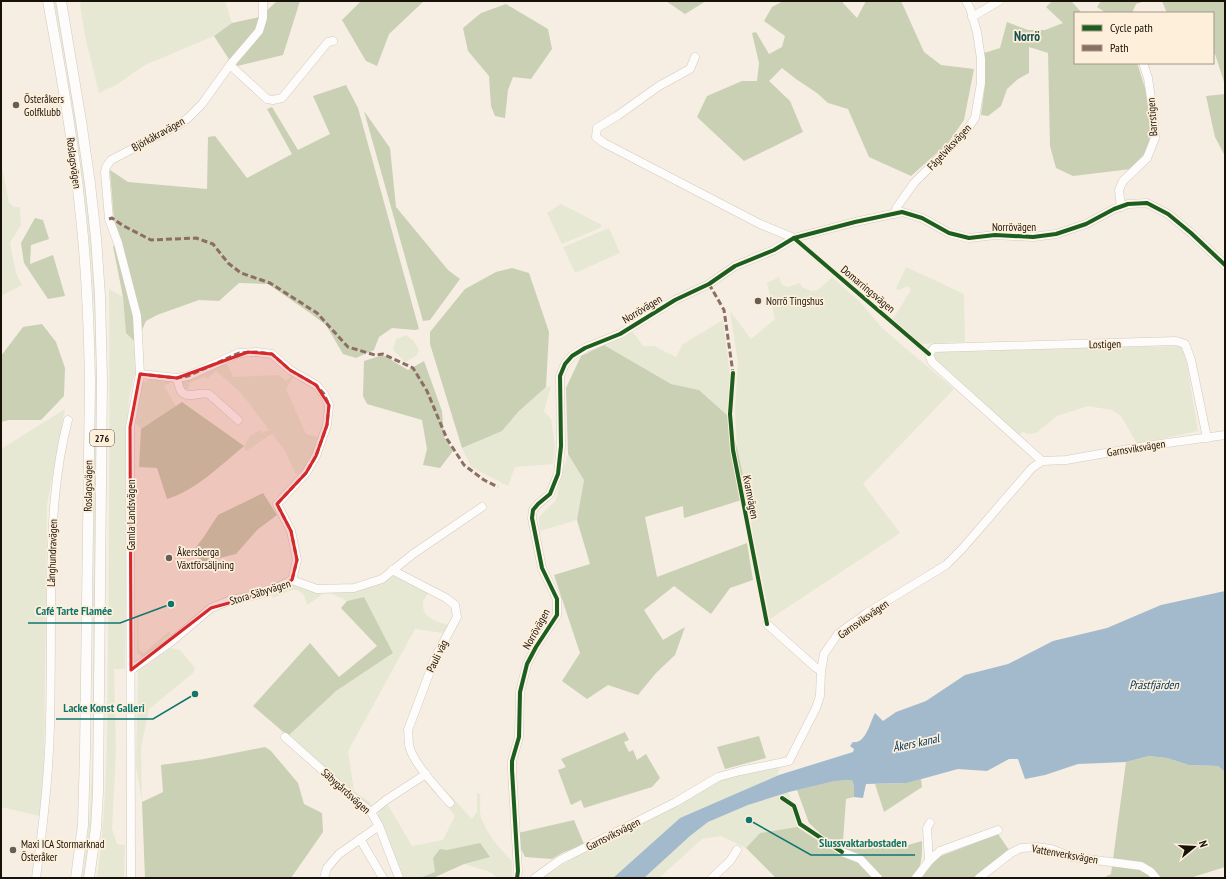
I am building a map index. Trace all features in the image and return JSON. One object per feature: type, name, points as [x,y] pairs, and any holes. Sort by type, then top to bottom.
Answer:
[{"type":"main road","name":"Roslagsvägen","points":[[48,1],[75,165],[84,245],[89,333],[90,383],[85,752],[83,825],[76,878]]},
{"type":"main road","name":"Roslagsvägen","points":[[61,1],[90,184],[96,238],[102,337],[98,792],[96,828],[89,878]]},
{"type":"street","name":"Björkåkravägen","points":[[111,160],[177,126],[188,118],[202,104],[230,65],[259,31],[263,18],[262,1]]},
{"type":"street","name":"Fågelviksvägen","points":[[894,214],[896,207],[914,183],[966,131],[975,118],[981,83],[981,59],[977,32],[970,8],[966,1]]},
{"type":"street","points":[[972,17],[999,1]]},
{"type":"street","points":[[230,65],[267,98],[273,100],[282,98],[328,42],[333,41]]},
{"type":"street","points":[[695,57],[690,69],[659,86],[597,128],[596,137],[604,143],[760,224],[794,238]]},
{"type":"street","name":"Barrstigen","points":[[1121,207],[1119,190],[1123,181],[1147,158],[1155,138],[1148,78],[1143,64]]},
{"type":"street","name":"Gamla Landsvägen","points":[[111,160],[106,167],[105,172],[109,219],[118,244],[137,316],[140,374],[130,427],[130,878]]},
{"type":"street","name":"Norrövägen","points":[[517,878],[518,871],[512,761],[519,737],[520,692],[527,664],[540,640],[557,615],[557,599],[542,568],[532,518],[533,510],[550,494],[558,474],[561,446],[560,376],[565,364],[572,356],[585,348],[620,334],[675,300],[709,284],[735,266],[774,250],[794,238],[855,222],[902,212],[922,218],[949,233],[969,238],[995,235],[1033,237],[1056,234],[1086,224],[1128,204],[1147,203],[1168,214],[1225,265]]},
{"type":"street","name":"Lostigen","points":[[1042,461],[932,362],[929,354],[934,348],[1176,341],[1185,344],[1191,360],[1206,438]]},
{"type":"street","points":[[140,374],[177,378],[188,376],[239,353],[266,353],[272,354],[290,370],[316,385],[324,394],[329,405],[327,425],[316,456],[306,473],[277,504],[297,560],[292,580]]},
{"type":"street","points":[[177,378],[181,391],[191,395],[204,392],[209,394],[238,420]]},
{"type":"street","name":"Långhundravägen","points":[[36,878],[48,776],[52,553],[55,491],[59,458],[68,420]]},
{"type":"street","name":"Garnsviksvägen","points":[[535,878],[560,860],[676,802],[718,777],[789,761],[820,696],[821,671],[824,654],[838,634],[867,613],[946,565],[962,550],[1032,468],[1042,461],[1066,460],[1225,434]]},
{"type":"street","name":"Stora Säbyvägen","points":[[131,670],[172,642],[211,608],[231,600],[265,593],[292,580],[317,589],[354,588],[382,579],[413,554],[482,507]]},
{"type":"street","name":"Pauli väg","points":[[392,570],[446,598],[455,605],[456,609],[457,618],[431,666],[408,730],[412,755],[450,803]]},
{"type":"street","points":[[767,624],[821,671]]},
{"type":"street","name":"Säbygårdsvägen","points":[[285,737],[371,812],[379,826],[399,878]]},
{"type":"street","points":[[371,812],[386,800],[426,774]]},
{"type":"street","points":[[928,861],[927,828],[930,823]]},
{"type":"street","points":[[324,878],[327,868],[339,854],[379,826]]},
{"type":"street","points":[[916,878],[928,861],[940,851],[998,830]]},
{"type":"street","points":[[360,839],[383,878]]},
{"type":"street","name":"Vattenverksvägen","points":[[979,878],[1011,853],[1021,848],[1036,847],[1051,849],[1072,857],[1141,866],[1151,872],[1156,878]]},
{"type":"street","points":[[712,878],[730,861],[737,850]]},
{"type":"street","points":[[842,852],[860,859],[878,878]]},
{"type":"highlighted area","points":[[248,352],[272,354],[290,370],[316,385],[329,405],[327,425],[316,456],[306,473],[277,504],[291,531],[297,560],[292,580],[265,593],[211,608],[131,670],[131,519],[130,427],[140,374],[177,378]]},
{"type":"green space","points":[[54,1],[57,1],[74,96],[91,221],[98,335],[93,821],[85,878],[82,878],[90,810],[93,741],[94,472],[96,390],[95,329],[92,269],[84,192],[74,115]]},
{"type":"green space","points":[[82,1],[225,1],[232,23],[214,36],[145,65],[116,85],[99,93],[85,36],[80,4]]},
{"type":"green space","points":[[277,1],[300,1],[283,55],[237,66],[232,64],[214,36],[232,23],[260,17]]},
{"type":"green space","points":[[361,1],[424,1],[389,34],[377,66],[366,61],[342,20]]},
{"type":"green space","points":[[666,1],[706,1],[685,14]]},
{"type":"green space","points":[[783,1],[844,1],[843,3],[857,18],[866,1],[901,1],[924,52],[941,65],[974,69],[964,120],[948,143],[911,176],[869,157],[848,109],[828,103],[817,93],[782,68],[769,81],[790,101],[803,132],[744,161],[697,117],[707,96],[742,81],[757,81],[759,63],[752,33],[756,32],[769,54],[782,47],[785,36],[764,21],[772,7]]},
{"type":"green space","points":[[1052,1],[1072,2],[1081,12],[1074,12],[1074,64],[1137,64],[1147,94],[1152,125],[1148,147],[1142,157],[1131,169],[1073,176],[1056,168],[1050,146],[1048,53],[1029,47],[1029,73],[1018,79],[1007,89],[1001,106],[988,116],[981,115],[985,85],[984,53],[1000,48],[1007,22],[1028,30],[1045,30],[1063,23],[1046,7]]},
{"type":"green space","points":[[1101,1],[1145,1],[1136,4],[1132,12],[1104,12],[1097,7]]},
{"type":"green space","points":[[1162,1],[1225,1],[1225,85],[1214,54],[1214,12],[1167,12]]},
{"type":"green space","points":[[506,4],[548,29],[552,49],[531,79],[513,77],[508,90],[505,118],[495,116],[491,106],[489,76],[468,51],[463,28],[481,13]]},
{"type":"green space","points":[[346,85],[358,108],[419,329],[392,328],[379,337],[374,350],[356,358],[343,354],[326,325],[268,284],[239,283],[219,301],[199,300],[157,315],[146,321],[136,343],[126,333],[123,297],[113,246],[123,248],[114,221],[110,170],[128,182],[207,189],[208,137],[215,136],[247,178],[292,154],[267,109],[272,107],[298,150],[330,134],[313,96]]},
{"type":"green space","points":[[1225,94],[1225,156],[1215,137],[1206,96]]},
{"type":"green space","points":[[364,111],[390,148],[396,207],[448,270],[460,279],[430,320],[423,321]]},
{"type":"green space","points":[[1,161],[9,203],[14,207],[20,207],[21,225],[10,243],[16,273],[22,285],[1,296]]},
{"type":"green space","points":[[561,204],[602,225],[600,228],[562,244],[547,213]]},
{"type":"green space","points":[[35,218],[43,220],[49,239],[31,245],[30,264],[53,255],[65,296],[48,299],[24,263],[21,243]]},
{"type":"green space","points":[[609,228],[620,253],[575,273],[563,247]]},
{"type":"green space","points":[[906,267],[964,294],[965,342],[921,344],[893,319],[911,290],[908,286],[899,290],[896,289]]},
{"type":"green space","points":[[512,268],[529,273],[549,332],[546,387],[518,412],[502,431],[462,448],[430,344],[430,332],[465,289],[496,272]]},
{"type":"green space","points":[[779,277],[782,285],[788,287],[800,283],[802,287],[811,291],[818,290],[832,277],[859,301],[883,329],[954,389],[863,484],[900,533],[770,619],[752,529],[748,498],[737,448],[735,411],[738,363],[730,311],[751,339],[775,319],[767,283]]},
{"type":"green space","points":[[109,289],[123,297],[126,333],[136,343],[135,373],[129,398],[128,422],[125,669],[114,669],[116,751],[112,829],[117,844],[125,845],[124,878],[97,878],[101,849],[105,791],[107,733]]},
{"type":"green space","points":[[723,320],[730,374],[728,416],[699,390],[671,384],[604,345],[632,331],[643,346],[654,346],[676,357],[683,344]]},
{"type":"green space","points":[[42,324],[56,342],[65,368],[64,396],[41,420],[9,420],[1,422],[1,356],[23,327]]},
{"type":"green space","points":[[406,335],[413,340],[419,350],[416,356],[405,362],[393,350],[396,339]]},
{"type":"green space","points":[[604,345],[671,384],[699,390],[728,416],[737,448],[748,498],[684,518],[683,506],[645,517],[657,577],[747,543],[753,580],[730,588],[711,614],[674,586],[644,610],[663,640],[685,627],[675,655],[656,673],[638,695],[608,685],[587,699],[562,681],[580,653],[554,575],[590,564],[577,520],[584,480],[568,454],[566,388],[581,356]]},
{"type":"green space","points":[[1181,346],[1186,359],[1198,431],[1137,444],[1121,416],[1112,410],[1088,406],[1057,416],[1036,433],[1028,434],[1023,432],[1018,435],[934,362],[933,356],[939,351]]},
{"type":"green space","points":[[383,355],[408,370],[424,361],[442,411],[444,437],[453,451],[440,468],[423,465],[427,449],[422,420],[367,404],[363,396],[364,361]]},
{"type":"green space","points":[[226,362],[233,377],[279,375],[286,381],[291,376],[293,378],[286,389],[306,434],[318,437],[308,464],[301,472],[296,475],[285,451],[272,434],[246,451],[244,446],[250,436],[260,430],[261,433],[269,430],[241,393],[216,371],[207,379],[206,376],[189,383],[189,389],[184,390],[180,380]]},
{"type":"green space","points":[[150,379],[171,380],[172,382],[164,386],[176,406],[141,429],[136,423],[142,383]]},
{"type":"green space","points":[[551,386],[544,411],[551,419],[555,446],[553,464],[515,467],[508,486],[471,467],[462,448],[502,431],[518,412],[546,387]]},
{"type":"green space","points":[[182,402],[244,446],[198,484],[167,499],[157,468],[139,467],[141,429]]},
{"type":"green space","points":[[65,409],[47,505],[44,763],[40,816],[1,807],[1,449]]},
{"type":"green space","points":[[568,454],[584,480],[577,520],[540,531],[539,517],[556,500],[562,472]]},
{"type":"green space","points":[[263,493],[277,515],[257,530],[236,554],[203,562],[192,552],[218,515]]},
{"type":"green space","points":[[393,574],[429,592],[423,602],[423,609],[425,613],[432,619],[449,625],[443,633],[415,629],[348,751],[354,791],[371,803],[367,806],[288,736],[336,691],[393,653],[364,597],[347,601],[328,592]]},
{"type":"green space","points":[[294,583],[322,593],[319,597],[307,605],[304,595],[298,590],[291,590],[273,598],[272,596]]},
{"type":"green space","points":[[364,597],[393,653],[336,691],[288,736],[253,706],[310,643],[339,677],[377,646],[341,608],[347,601]]},
{"type":"green space","points":[[137,613],[139,649],[144,653],[169,631],[171,634],[144,657],[137,654]]},
{"type":"green space","points":[[171,648],[180,650],[195,668],[193,673],[149,709],[141,748],[142,802],[136,765],[138,671]]},
{"type":"green space","points":[[625,732],[629,740],[624,742],[629,752],[633,750],[637,760],[646,754],[660,778],[652,787],[584,808],[581,800],[571,805],[558,770],[566,767],[561,759]]},
{"type":"green space","points":[[759,736],[766,758],[725,769],[717,747]]},
{"type":"green space","points":[[265,747],[271,751],[298,783],[304,804],[322,813],[323,832],[291,878],[145,878],[142,802],[163,792],[161,765],[204,759]]},
{"type":"green space","points":[[1149,756],[1167,758],[1189,765],[1218,766],[1225,772],[1225,867],[1190,878],[1103,878],[1111,874],[1126,762]]},
{"type":"green space","points":[[780,766],[777,776],[680,818],[613,878],[541,878],[577,856],[721,780],[750,771]]},
{"type":"green space","points":[[921,779],[922,787],[884,812],[875,784],[907,783]]},
{"type":"green space","points":[[852,780],[854,786],[854,797],[846,799],[843,841],[883,847],[901,847],[922,841],[922,856],[920,865],[916,874],[912,878],[883,878],[862,857],[844,849],[823,836],[809,823],[797,790],[835,781]]},
{"type":"green space","points":[[789,792],[797,827],[760,833],[746,848],[721,836],[702,839],[659,878],[644,878],[690,836],[708,822],[748,805]]},
{"type":"green space","points":[[477,793],[480,794],[480,814],[490,835],[512,861],[512,878],[498,878],[490,872],[464,864],[433,878],[404,878],[378,817],[379,810],[388,805],[412,846],[443,840],[455,816],[442,800],[450,795],[472,819],[477,812]]},
{"type":"green space","points":[[574,820],[584,844],[552,859],[525,857],[521,849],[518,833]]},
{"type":"green space","points":[[797,827],[839,854],[859,863],[875,878],[774,878],[775,877],[746,848],[760,833]]},
{"type":"green space","points":[[998,834],[1009,850],[973,878],[920,878],[936,858]]},
{"type":"green space","points":[[480,843],[490,857],[464,864],[433,878],[420,878],[435,872],[433,858],[440,849],[447,850]]},
{"type":"water","name":"Prästfjärden","points":[[1225,591],[1225,772],[1218,766],[1189,765],[1167,758],[1149,756],[1126,762],[1078,764],[1045,775],[1025,779],[1018,759],[1009,759],[987,771],[958,769],[907,783],[866,784],[863,798],[854,797],[854,786],[852,780],[835,781],[789,792],[748,805],[708,822],[690,836],[644,878],[613,878],[680,818],[779,775],[853,752],[854,749],[850,746],[853,742],[861,740],[867,732],[875,713],[883,721],[896,712],[926,701],[965,675],[1008,664],[1053,641],[1107,628],[1161,605]]},
{"type":"marked path","points":[[109,219],[112,218],[151,240],[196,238],[213,244],[228,263],[241,273],[270,283],[317,313],[348,347],[375,355],[383,354],[413,368],[427,391],[447,439],[464,465],[484,480],[498,487]]},
{"type":"marked path","points":[[709,284],[724,310],[733,373]]},
{"type":"marked path","points":[[140,374],[177,378],[188,376],[239,353],[256,352],[272,354],[290,370],[316,385],[324,394],[329,405],[327,425],[316,456],[306,473],[277,504],[291,531],[297,560],[292,580]]},
{"type":"cycle path","points":[[517,878],[518,871],[512,761],[519,737],[520,692],[527,664],[536,647],[557,615],[557,599],[542,568],[532,518],[533,510],[550,494],[558,474],[561,446],[560,376],[565,364],[572,356],[585,348],[620,334],[675,300],[709,284],[735,266],[774,250],[794,238],[855,222],[902,212],[922,218],[949,233],[969,238],[995,235],[1033,237],[1056,234],[1086,224],[1114,209],[1128,204],[1147,203],[1168,214],[1225,265]]},
{"type":"cycle path","name":"Domarringsvägen","points":[[794,238],[929,354]]},
{"type":"cycle path","name":"Kvarnvägen","points":[[733,373],[730,414],[733,450],[767,624]]},
{"type":"cycle path","points":[[782,798],[794,806],[800,824],[842,852]]},
{"type":"place","name":"Österåkers Golfklubb","points":[[16,105]]},
{"type":"place","name":"Norrö Tingshus","points":[[758,301]]},
{"type":"place","name":"Åkersberga Växtförsäljning","points":[[169,558]]},
{"type":"place","name":"Café Tarte Flamée","points":[[171,604]]},
{"type":"place","name":"Lacke Konst Galleri","points":[[195,694]]},
{"type":"place","name":"Slussvaktarbostaden","points":[[749,820]]},
{"type":"place","name":"Maxi ICA Stormarknad Österåker","points":[[13,850]]},
{"type":"district","name":"Norrö","points":[[1027,36]]},
{"type":"water label","name":"Åkers kanal","points":[[916,743]]}]
